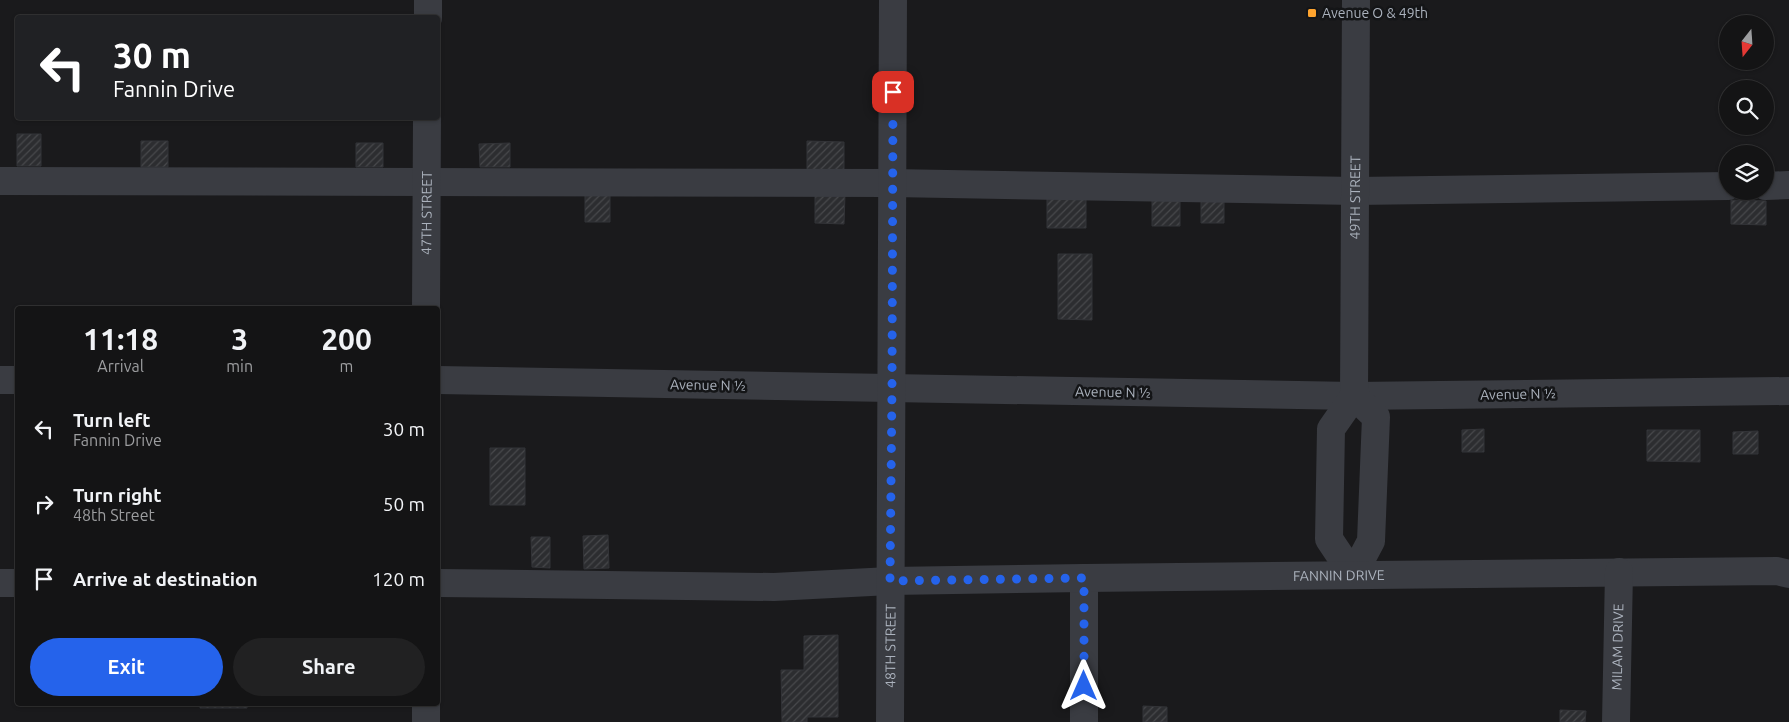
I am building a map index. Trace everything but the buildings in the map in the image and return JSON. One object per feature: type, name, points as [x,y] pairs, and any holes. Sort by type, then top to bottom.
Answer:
[{"type":"street","points":[[428,0],[428,15]]},
{"type":"street","name":"48TH STREET","points":[[890,722],[893,0]]},
{"type":"street","name":"49TH STREET","points":[[1354,396],[1356,0]]},
{"type":"street","name":"47TH STREET","points":[[426,306],[427,120]]},
{"type":"street","points":[[0,181],[892,183],[1355,191],[1719,186]]},
{"type":"street","points":[[1774,186],[1789,185]]},
{"type":"street","points":[[0,380],[15,380]]},
{"type":"street","name":"Avenue N ½","points":[[440,380],[1354,396],[1789,391]]},
{"type":"street","points":[[1354,396],[1376,417],[1371,541],[1353,575],[1329,539],[1331,429],[1354,396]]},
{"type":"street","name":"FANNIN DRIVE","points":[[440,583],[774,587],[890,581],[1084,578],[1777,571],[1789,574]]},
{"type":"street","name":"MILAM DRIVE","points":[[1616,722],[1620,572]]},
{"type":"street","points":[[1084,578],[1084,722]]},
{"type":"street","points":[[0,584],[15,584]]},
{"type":"street","points":[[426,706],[426,722]]},
{"type":"place","name":"Avenue O & 49th","points":[[1312,13]]},
{"type":"route","points":[[893,92],[890,581],[1084,578],[1084,686]]}]
